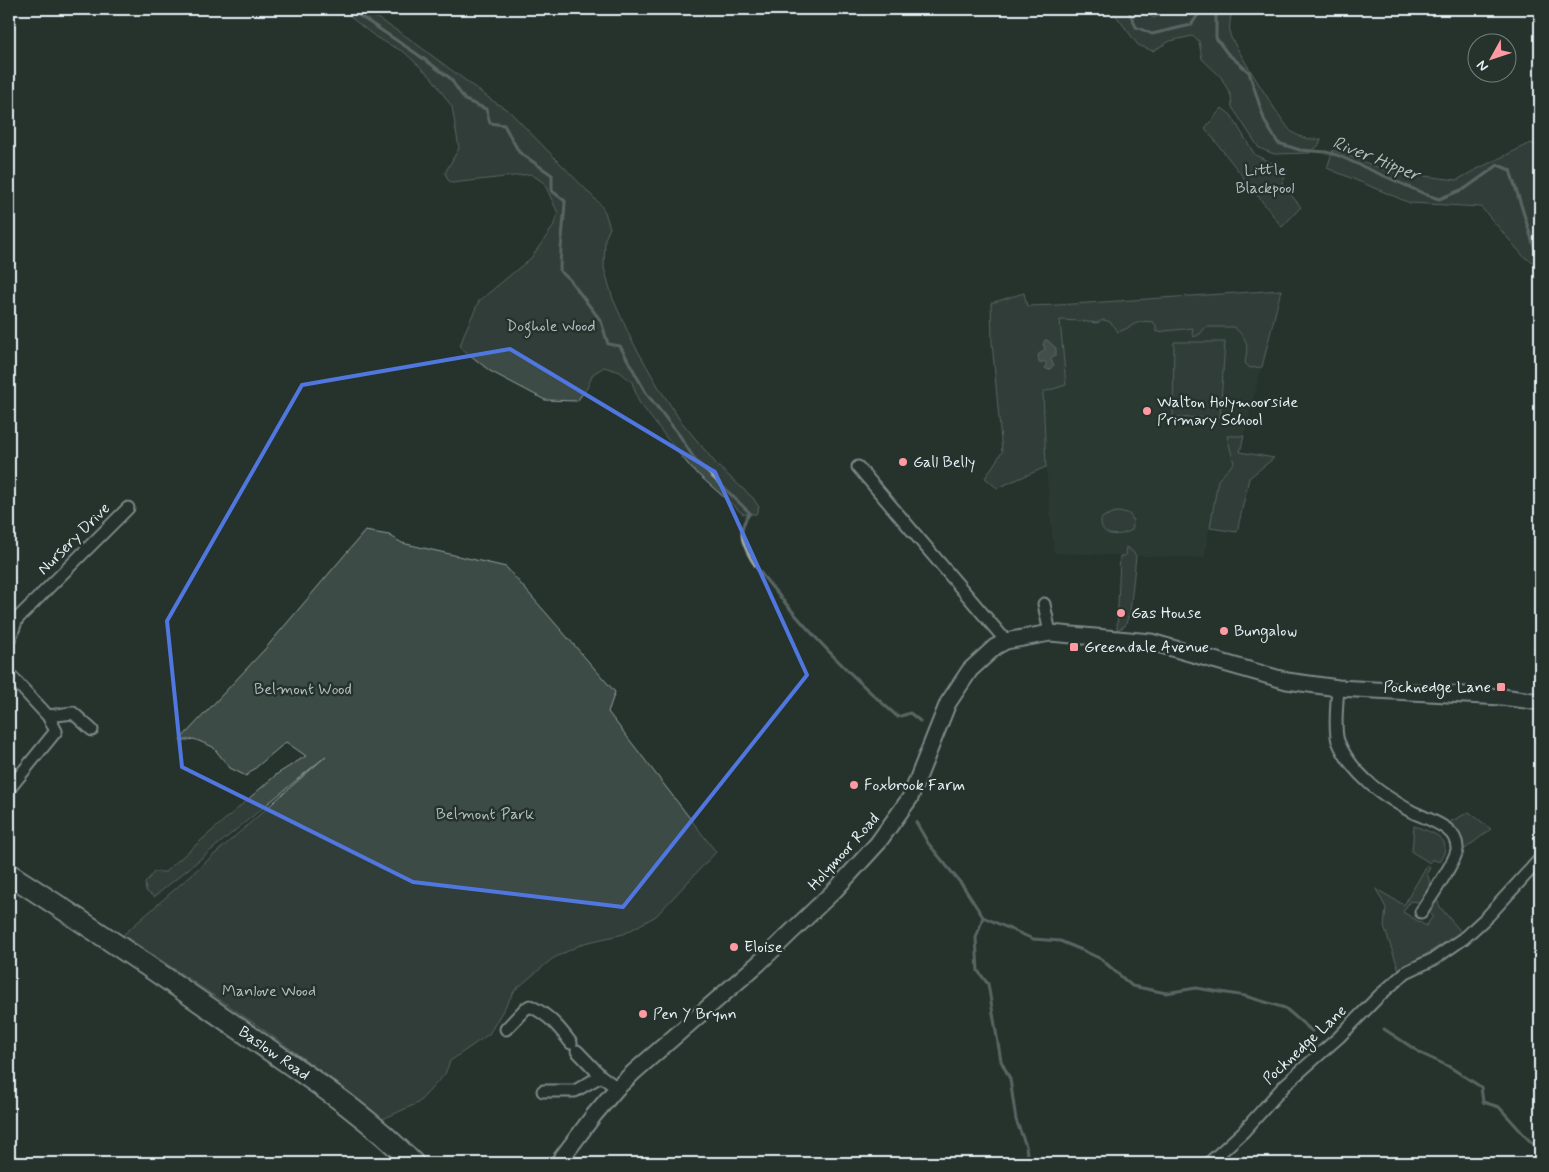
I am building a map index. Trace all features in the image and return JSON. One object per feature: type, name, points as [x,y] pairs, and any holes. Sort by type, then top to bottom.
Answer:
[{"type":"highway","name":"Baslow Road","points":[[9,874],[127,951],[332,1094],[378,1131],[413,1163]]},
{"type":"street","points":[[858,467],[1006,641]]},
{"type":"street","name":"Nursery Drive","points":[[9,641],[16,619],[128,508]]},
{"type":"street","points":[[1044,604],[1050,633]]},
{"type":"street","name":"Holymoor Road","points":[[558,1163],[617,1088],[634,1071],[759,962],[835,890],[877,844],[910,798],[948,703],[970,670],[995,647],[1006,641],[1050,633],[1151,642],[1287,681],[1338,688],[1502,697],[1540,702]]},
{"type":"street","points":[[9,674],[48,716],[56,730],[9,789]]},
{"type":"street","points":[[1338,688],[1336,719],[1338,740],[1349,762],[1367,782],[1409,810],[1441,824],[1454,836],[1457,850],[1451,864],[1421,912]]},
{"type":"street","points":[[48,716],[73,713],[92,730]]},
{"type":"street","name":"Pocknedge Lane","points":[[1210,1163],[1243,1132],[1286,1084],[1338,1037],[1379,996],[1406,972],[1434,959],[1464,938],[1488,916],[1540,859]]},
{"type":"street","points":[[506,1029],[525,1008],[530,1006],[540,1011],[555,1022],[574,1047],[601,1076],[617,1088]]},
{"type":"street","points":[[543,1091],[575,1091],[601,1076]]},
{"type":"highlighted area","points":[[510,349],[715,472],[807,675],[623,907],[413,882],[182,767],[167,621],[302,385]]},
{"type":"shaded area","name":"Walton Holymoorside Primary School","points":[[1281,290],[1244,436],[1227,436],[1234,463],[1218,480],[1204,558],[1054,553],[1046,467],[1043,392],[1066,385],[1058,305]]},
{"type":"shaded area","points":[[1045,340],[1056,348],[1056,355],[1051,360],[1054,365],[1049,370],[1045,368],[1045,361],[1040,363],[1038,355],[1045,349],[1043,344]]},
{"type":"green space","name":"Doghole Wood","points":[[345,9],[363,9],[407,37],[509,111],[600,204],[605,212],[610,228],[605,239],[604,268],[613,299],[631,339],[680,420],[718,466],[753,498],[759,507],[756,514],[743,514],[692,469],[639,402],[632,382],[620,372],[604,367],[593,374],[587,388],[577,401],[545,400],[490,371],[460,347],[479,301],[531,258],[553,227],[558,213],[544,183],[531,174],[452,183],[448,180],[445,173],[459,148],[452,107],[432,78],[404,52],[377,38],[354,20]]},
{"type":"green space","points":[[1111,9],[1143,9],[1153,18],[1168,13],[1173,9],[1234,9],[1230,21],[1230,35],[1280,117],[1292,132],[1298,136],[1321,139],[1319,145],[1310,153],[1274,154],[1259,148],[1232,107],[1231,96],[1221,77],[1202,59],[1199,41],[1192,36],[1170,41],[1153,51],[1138,45]]},
{"type":"green space","name":"Little Blackpool","points":[[1222,108],[1231,115],[1255,155],[1287,170],[1282,184],[1301,207],[1282,227],[1205,128]]},
{"type":"green space","points":[[1531,143],[1540,148],[1540,266],[1524,257],[1481,207],[1410,203],[1327,168],[1333,150],[1390,172],[1457,180]]},
{"type":"green space","points":[[1281,290],[1262,367],[1250,368],[1245,363],[1246,343],[1234,327],[1206,327],[1200,334],[1194,337],[1192,334],[1193,328],[1156,332],[1156,325],[1153,322],[1147,321],[1118,332],[1108,321],[1103,320],[1097,323],[1060,320],[1066,385],[1043,392],[1046,467],[997,488],[985,478],[1002,452],[992,342],[991,303],[1024,293],[1027,306]]},
{"type":"green space","points":[[1174,342],[1225,342],[1220,417],[1173,418]]},
{"type":"green space","points":[[1227,436],[1244,436],[1240,452],[1274,458],[1249,478],[1237,532],[1210,528],[1218,480],[1234,463]]},
{"type":"green space","points":[[1116,512],[1128,513],[1130,515],[1133,521],[1132,530],[1116,535],[1107,533],[1104,530],[1101,519]]},
{"type":"green space","name":"Belmont Park","points":[[365,531],[389,535],[402,543],[506,567],[615,692],[608,712],[716,852],[656,916],[624,934],[584,943],[552,959],[515,990],[489,1034],[450,1061],[445,1074],[418,1103],[383,1119],[288,1047],[123,935],[326,756],[154,897],[146,891],[145,883],[154,872],[165,872],[277,774],[306,756],[286,742],[246,776],[230,768],[213,747],[194,739],[179,741],[265,649]]},
{"type":"green space","points":[[1126,547],[1136,556],[1130,612],[1125,626],[1117,630],[1120,556],[1125,556]]},
{"type":"green space","points":[[1469,812],[1491,829],[1461,852],[1459,836],[1450,822]]},
{"type":"green space","points":[[1414,826],[1435,834],[1444,842],[1444,854],[1439,862],[1432,859],[1430,863],[1412,852]]},
{"type":"green space","points":[[1427,865],[1430,867],[1427,874],[1429,885],[1426,892],[1419,902],[1410,901],[1403,912],[1426,926],[1433,916],[1428,911],[1428,906],[1436,897],[1440,907],[1462,933],[1399,970],[1384,927],[1386,908],[1376,889],[1404,905]]},
{"type":"waterway","points":[[351,9],[450,78],[465,100],[486,109],[490,123],[504,125],[519,152],[552,175],[552,191],[565,201],[560,271],[569,279],[601,321],[608,344],[620,346],[646,393],[680,436],[695,460],[750,513],[743,526],[742,537],[749,555],[757,568],[804,625],[866,688],[898,717],[910,713],[920,721]]},
{"type":"waterway","name":"River Hipper","points":[[1128,9],[1136,27],[1152,34],[1191,25],[1202,9]]},
{"type":"waterway","name":"River Hipper","points":[[1216,9],[1216,38],[1227,53],[1249,72],[1265,122],[1278,143],[1300,150],[1337,155],[1439,199],[1466,188],[1498,165],[1510,170],[1538,259],[1540,260]]},
{"type":"waterway","points":[[916,822],[928,843],[963,886],[983,917],[976,938],[978,971],[988,984],[1001,1061],[1010,1079],[1016,1120],[1026,1146],[1028,1163]]},
{"type":"waterway","points":[[983,917],[1033,939],[1060,941],[1082,950],[1101,959],[1132,986],[1166,993],[1196,988],[1245,996],[1285,1008],[1312,1031]]},
{"type":"waterway","points":[[1384,1029],[1422,1054],[1448,1066],[1481,1087],[1483,1102],[1499,1107],[1540,1151]]},
{"type":"place","name":"Walton Holymoorside Primary School","points":[[1147,411]]},
{"type":"place","name":"Gall Belly","points":[[903,462]]},
{"type":"place","name":"Gas House","points":[[1121,613]]},
{"type":"place","name":"Bungalow","points":[[1224,631]]},
{"type":"place","name":"Greendale Avenue","points":[[1074,647]]},
{"type":"place","name":"Pocknedge Lane","points":[[1501,687]]},
{"type":"place","name":"Foxbrook Farm","points":[[854,785]]},
{"type":"place","name":"Eloise","points":[[734,947]]},
{"type":"place","name":"Pen Y Brynn","points":[[643,1014]]},
{"type":"park label","name":"Belmont Wood","points":[[303,689]]},
{"type":"park label","name":"Manlove Wood","points":[[269,991]]}]
